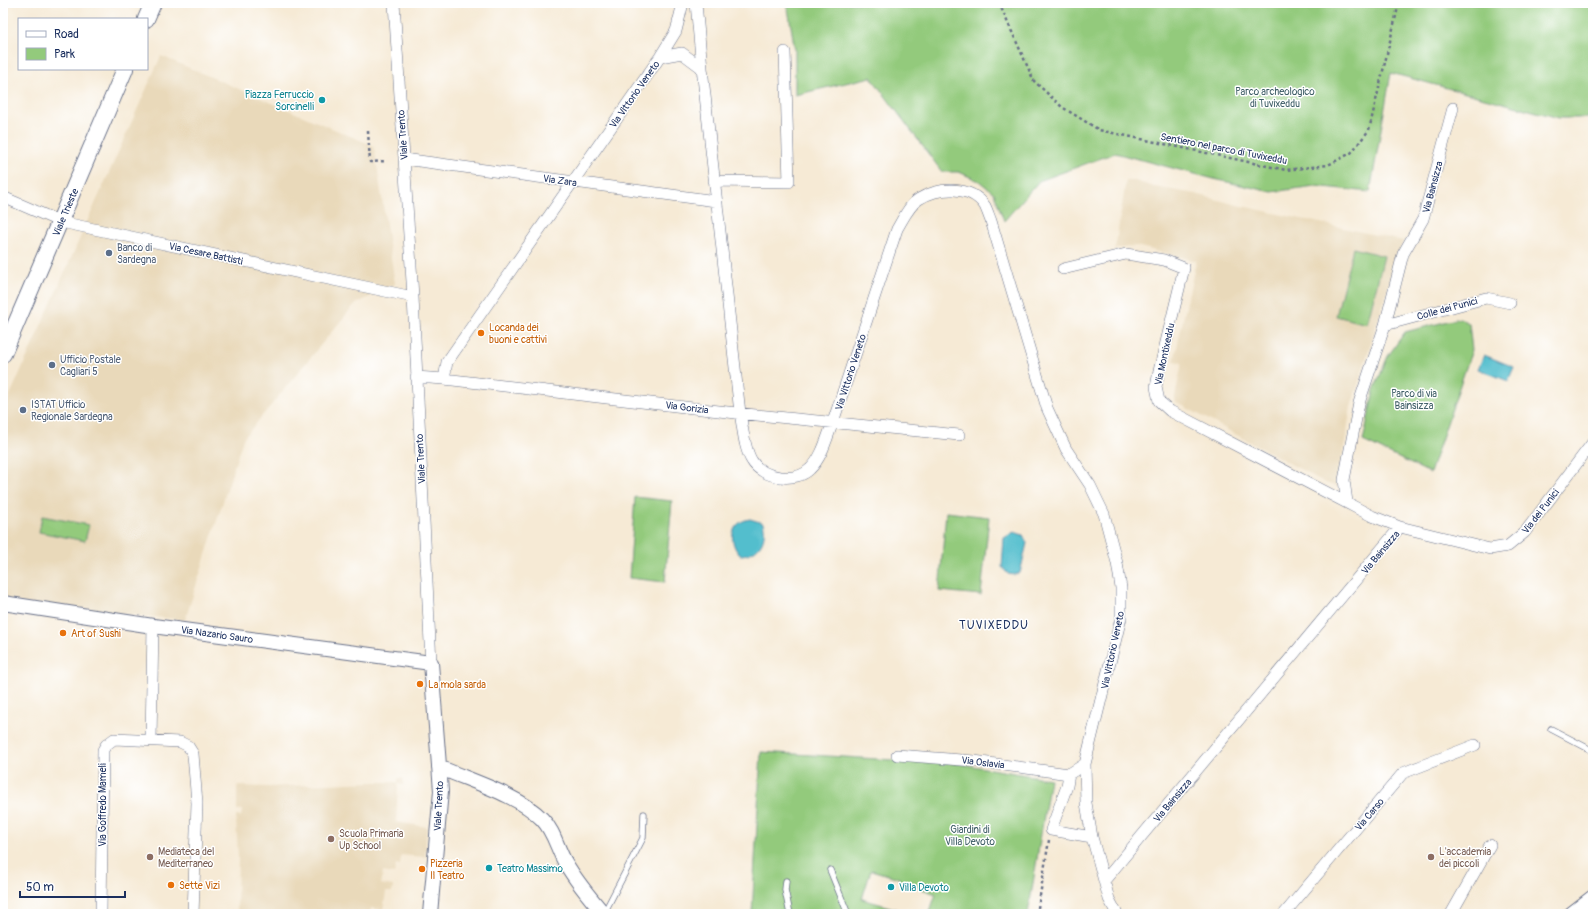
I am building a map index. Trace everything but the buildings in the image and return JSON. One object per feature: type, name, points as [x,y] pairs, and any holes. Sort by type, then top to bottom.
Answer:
[{"type":"main road","points":[[146,18],[153,3]]},
{"type":"main road","name":"Viale Trieste","points":[[3,354],[61,222],[125,70]]},
{"type":"street","name":"Viale Trento","points":[[394,3],[412,297],[431,663],[441,791],[430,914]]},
{"type":"street","points":[[660,57],[676,31],[683,3]]},
{"type":"street","points":[[696,3],[702,68]]},
{"type":"street","points":[[714,181],[789,182],[785,52]]},
{"type":"street","name":"Via Vittorio Veneto","points":[[444,379],[447,362],[660,57],[682,53],[702,68],[740,413],[746,445],[752,462],[765,472],[782,478],[799,477],[811,469],[821,452],[833,422],[897,229],[906,212],[919,199],[940,191],[958,190],[971,194],[984,206],[991,221],[1048,408],[1066,449],[1090,485],[1104,514],[1117,563],[1121,588],[1121,618],[1085,764],[1086,803],[1092,837],[1109,899],[1117,914]]},
{"type":"street","name":"Via Bainsizza","points":[[1104,881],[1400,527],[1372,516],[1347,502],[1344,480],[1359,403],[1385,325],[1403,254],[1423,219],[1453,108]]},
{"type":"street","name":"Via Zara","points":[[404,159],[716,201]]},
{"type":"street","name":"Via Cesare Battisti","points":[[3,197],[61,222],[412,297]]},
{"type":"street","name":"Via Montixeddu","points":[[1063,269],[1126,254],[1164,260],[1184,268],[1159,371],[1156,387],[1159,401],[1170,411],[1347,502]]},
{"type":"street","name":"Colle dei Punici","points":[[1385,325],[1486,298],[1510,303]]},
{"type":"street","name":"Via Gorizia","points":[[416,377],[740,413],[959,435]]},
{"type":"street","name":"Via dei Punici","points":[[1400,527],[1490,549],[1508,546],[1525,532],[1593,442]]},
{"type":"street","name":"Via Nazario Sauro","points":[[3,603],[153,626],[431,663]]},
{"type":"street","points":[[151,740],[153,626]]},
{"type":"street","name":"Via Goffredo Mameli","points":[[101,914],[103,750],[106,745],[114,739],[180,742],[188,746],[193,754],[197,803],[193,914]]},
{"type":"street","name":"Via Carso","points":[[1284,914],[1403,773],[1475,745]]},
{"type":"street","name":"Via Oslavia","points":[[897,755],[974,761],[1069,774]]},
{"type":"street","points":[[1085,764],[1069,774],[1067,786],[1051,830],[1092,837]]},
{"type":"street","points":[[439,767],[525,805],[543,820],[551,830],[565,862],[586,893],[604,914]]},
{"type":"street","points":[[1451,914],[1490,845]]},
{"type":"street","points":[[1571,914],[1593,897]]},
{"type":"lane","points":[[1551,729],[1593,751]]},
{"type":"lane","points":[[604,914],[643,838],[644,814]]},
{"type":"lane","points":[[830,870],[848,914]]},
{"type":"lane","points":[[786,881],[790,914]]},
{"type":"path","name":"Sentiero nel parco di Tuvixeddu","points":[[999,3],[1034,81],[1062,107],[1099,130],[1286,170],[1328,165],[1351,153],[1369,130],[1399,3]]},
{"type":"path","points":[[368,131],[370,162],[386,161]]},
{"type":"path","points":[[1038,914],[1051,830]]},
{"type":"shaded area","points":[[161,56],[374,146],[395,284],[354,305],[243,439],[185,620],[3,602],[3,411]]},
{"type":"shaded area","points":[[1126,181],[1135,181],[1154,187],[1196,194],[1233,204],[1403,241],[1351,407],[1337,487],[1326,483],[1174,401],[1182,363],[1174,361],[1196,261],[1136,246],[1115,249]]},
{"type":"shaded area","name":"Scuola Primaria Up School","points":[[398,778],[403,778],[403,785],[398,784],[396,822],[427,827],[425,857],[401,855],[400,865],[396,865],[394,874],[383,872],[380,884],[393,886],[392,892],[386,892],[383,910],[371,908],[370,914],[237,914],[238,858],[236,816],[241,816],[242,810],[237,810],[237,786],[269,787],[398,782]]},
{"type":"green space","name":"Parco archeologico di Tuvixeddu","points":[[787,3],[1593,3],[1593,118],[1559,118],[1391,73],[1370,192],[1315,186],[1272,192],[1214,179],[1115,153],[1039,181],[1004,221],[994,193],[979,181],[959,172],[942,172],[871,77],[795,95],[795,50]]},
{"type":"green space","points":[[1353,248],[1384,256],[1367,324],[1336,316]]},
{"type":"green space","name":"Parco di via Bainsizza","points":[[1460,318],[1469,324],[1472,350],[1430,473],[1363,441],[1374,390],[1388,356],[1405,332]]},
{"type":"green space","points":[[635,497],[672,501],[665,582],[629,578]]},
{"type":"green space","points":[[946,512],[989,517],[981,595],[939,591]]},
{"type":"green space","points":[[42,516],[89,525],[85,541],[39,532]]},
{"type":"green space","name":"Giardini di Villa Devoto","points":[[761,752],[961,764],[1050,779],[1028,914],[929,914],[936,894],[899,881],[899,878],[871,870],[862,899],[914,914],[752,914]]},
{"type":"water","points":[[1484,355],[1514,367],[1508,381],[1478,369]]},
{"type":"water","points":[[750,519],[763,523],[763,541],[757,549],[740,555],[734,544],[733,533],[738,524]]},
{"type":"water","points":[[1014,532],[1023,535],[1027,543],[1020,573],[1014,575],[1008,574],[1002,567],[1004,538]]},
{"type":"place","name":"Piazza Ferruccio Sorcinelli","points":[[322,100]]},
{"type":"place","name":"Banco di Sardegna","points":[[109,253]]},
{"type":"place","name":"Locanda dei buoni e cattivi","points":[[481,333]]},
{"type":"place","name":"Ufficio Postale Cagliari 5","points":[[52,365]]},
{"type":"place","name":"ISTAT Ufficio Regionale Sardegna","points":[[23,410]]},
{"type":"place","name":"Art of Sushi","points":[[63,633]]},
{"type":"place","name":"La mola sarda","points":[[420,684]]},
{"type":"place","name":"Scuola Primaria Up School","points":[[331,839]]},
{"type":"place","name":"Mediateca del Mediterraneo","points":[[150,857]]},
{"type":"place","name":"L'accademia dei piccoli","points":[[1431,857]]},
{"type":"place","name":"Teatro Massimo","points":[[489,868]]},
{"type":"place","name":"Pizzeria Il Teatro","points":[[422,869]]},
{"type":"place","name":"Sette Vizi","points":[[171,885]]},
{"type":"place","name":"Villa Devoto","points":[[891,887]]},
{"type":"district","name":"TUVIXEDDU","points":[[994,625]]}]
